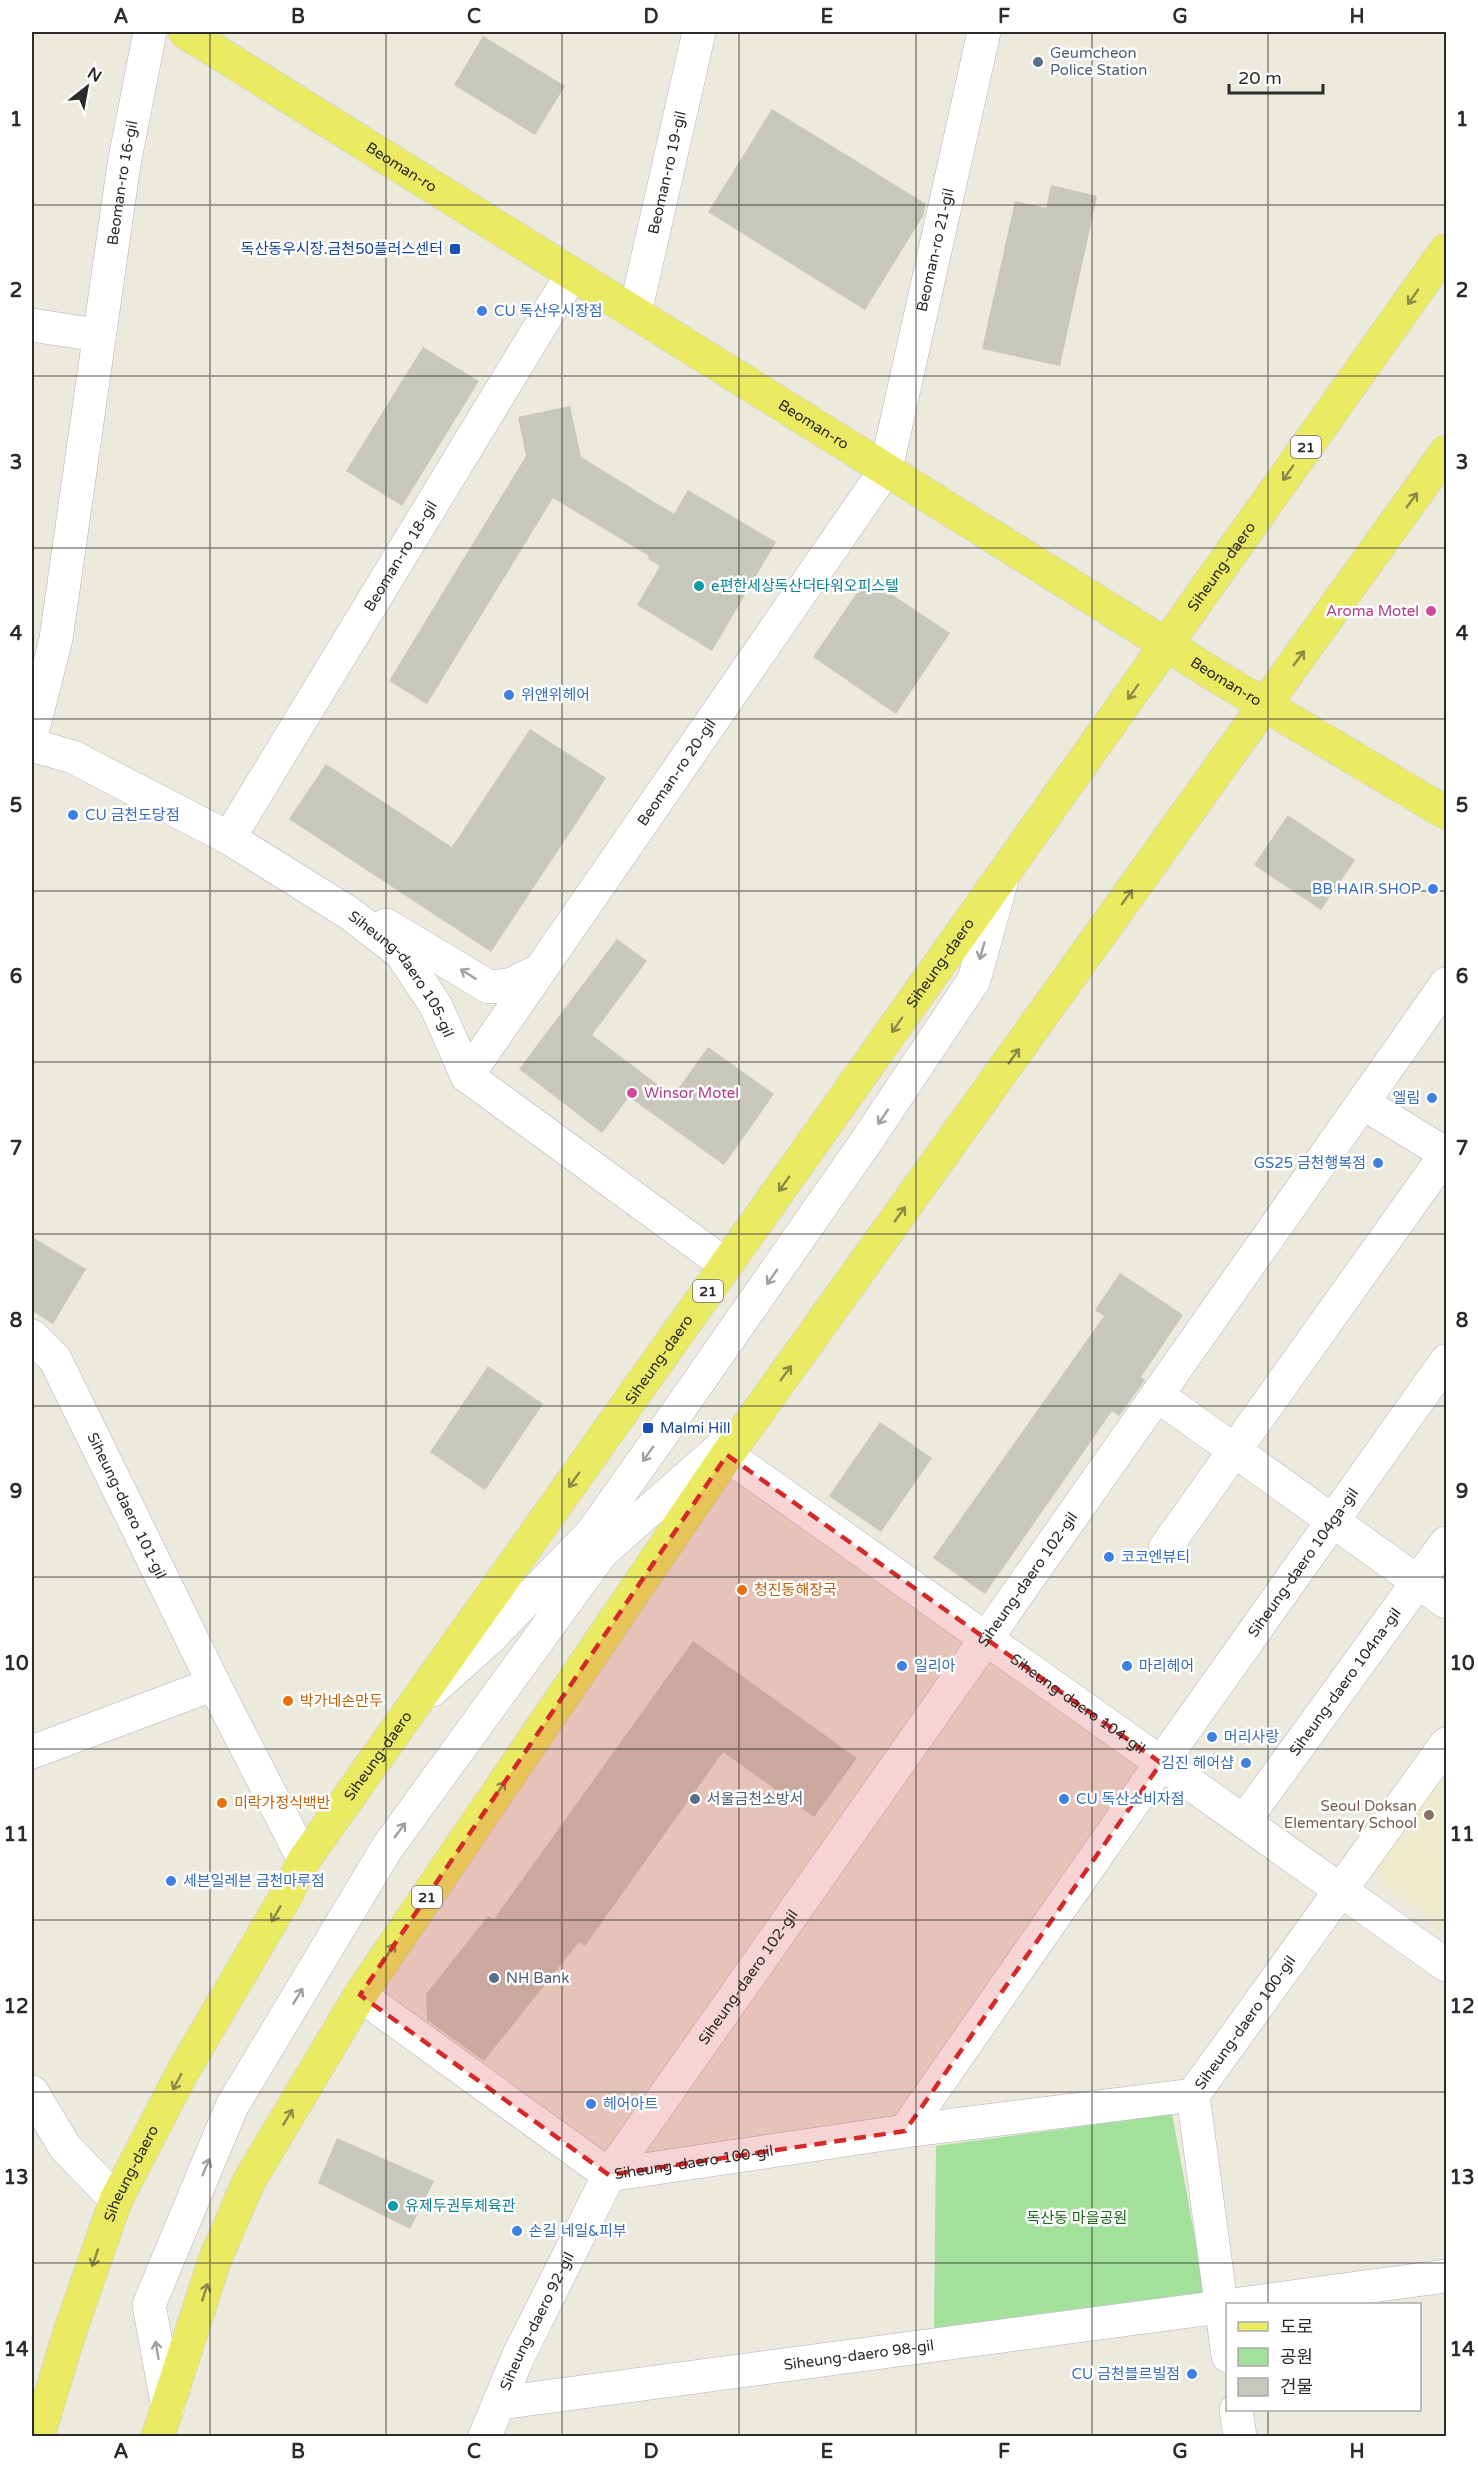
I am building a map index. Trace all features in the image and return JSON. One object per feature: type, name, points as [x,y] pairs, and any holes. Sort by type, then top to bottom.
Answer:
[{"type":"main road","name":"Beoman-ro","points":[[184,32],[1166,645],[1446,813]]},
{"type":"main road","name":"Siheung-daero","points":[[38,2436],[70,2331],[116,2200],[182,2073],[286,1896],[304,1860],[1446,250]]},
{"type":"main road","name":"21","points":[[163,2422],[214,2262],[249,2181],[360,1995],[727,1455],[1446,452]]},
{"type":"street","name":"Beoman-ro 16-gil","points":[[32,733],[44,635],[98,335],[134,103],[150,32]]},
{"type":"street","name":"Beoman-ro 19-gil","points":[[635,312],[699,32]]},
{"type":"street","name":"Beoman-ro 21-gil","points":[[886,469],[984,32]]},
{"type":"street","name":"Beoman-ro 18-gil","points":[[229,838],[572,274]]},
{"type":"street","points":[[32,325],[98,335]]},
{"type":"street","name":"Beoman-ro 20-gil","points":[[468,1076],[886,469]]},
{"type":"street","name":"Siheung-daero 105-gil","points":[[32,745],[73,758],[229,838],[349,913],[401,953],[436,1006],[468,1076],[726,1265]]},
{"type":"street","points":[[413,1708],[489,1639],[591,1534],[868,1139],[974,981],[1004,874]]},
{"type":"street","points":[[349,913],[395,927],[489,987],[510,985],[540,970]]},
{"type":"street","name":"Siheung-daero 102-gil","points":[[609,2175],[1363,1103],[1444,993]]},
{"type":"street","points":[[1165,1548],[1446,1154],[1363,1103]]},
{"type":"street","name":"Siheung-daero 101-gil","points":[[32,1336],[55,1359],[214,1684],[304,1860]]},
{"type":"street","name":"Siheung-daero 104ga-gil","points":[[1161,1763],[1446,1362]]},
{"type":"street","points":[[1157,1395],[1446,1602]]},
{"type":"street","points":[[163,2422],[149,2305],[232,2106],[387,1848],[602,1552],[752,1420]]},
{"type":"street","name":"Siheung-daero 104-gil","points":[[727,1455],[1446,1965]]},
{"type":"street","name":"Siheung-daero 104na-gil","points":[[1244,1821],[1446,1543]]},
{"type":"street","points":[[32,1752],[214,1684]]},
{"type":"street","points":[[1341,1890],[1446,1744]]},
{"type":"street","points":[[905,2131],[1161,1763]]},
{"type":"street","name":"Siheung-daero 100-gil","points":[[360,1995],[609,2175],[905,2131],[1192,2095],[1341,1890]]},
{"type":"street","points":[[32,2092],[65,2147],[116,2200]]},
{"type":"street","points":[[1192,2095],[1228,2303]]},
{"type":"street","points":[[32,2139],[65,2147]]},
{"type":"street","name":"Siheung-daero 92-gil","points":[[485,2436],[519,2357],[609,2175]]},
{"type":"street","name":"Siheung-daero 98-gil","points":[[1251,2303],[1446,2276]]},
{"type":"street","name":"Siheung-daero 98-gil","points":[[498,2403],[1226,2306]]},
{"type":"street","points":[[1236,2411],[1240,2436]]},
{"type":"highlighted area","points":[[727,1455],[1161,1763],[905,2131],[609,2175],[360,1995]]},
{"type":"shaded area","name":"Seoul Doksan Elementary School","points":[[1446,1769],[1446,1931],[1383,1885],[1377,1862]]},
{"type":"green space","name":"독산동 마을공원","points":[[1172,2114],[1205,2292],[934,2328],[936,2146]]},
{"type":"building","points":[[483,36],[565,86],[535,135],[454,85]]},
{"type":"building","points":[[772,109],[926,204],[923,216],[865,310],[708,212]]},
{"type":"building","points":[[1051,185],[1097,196],[1060,366],[982,349],[1015,201],[1046,208]]},
{"type":"building","points":[[423,347],[479,381],[402,506],[346,471]]},
{"type":"building","points":[[570,406],[581,457],[674,514],[688,490],[776,542],[712,651],[637,605],[660,566],[648,559],[649,556],[553,498],[427,704],[389,681],[526,456],[518,417]]},
{"type":"building","points":[[867,578],[950,633],[896,714],[813,657]]},
{"type":"building","points":[[530,729],[606,778],[491,952],[289,819],[326,764],[452,847]]},
{"type":"building","points":[[1288,815],[1355,860],[1321,910],[1254,865]]},
{"type":"building","points":[[617,939],[647,961],[592,1035],[673,1096],[708,1047],[774,1094],[724,1165],[629,1097],[602,1133],[519,1069]]},
{"type":"building","points":[[32,1237],[86,1269],[53,1324],[32,1311]]},
{"type":"building","points":[[1120,1273],[1183,1315],[1141,1377],[1145,1380],[1119,1416],[1112,1411],[985,1594],[933,1558],[1104,1316],[1095,1310]]},
{"type":"building","points":[[488,1366],[543,1404],[485,1490],[430,1452]]},
{"type":"building","points":[[880,1422],[932,1458],[881,1532],[829,1496]]},
{"type":"building","points":[[693,1641],[857,1758],[814,1817],[723,1752],[585,1946],[579,1942],[484,2061],[427,2020],[426,1994],[488,1916],[494,1919]]},
{"type":"building","name":"유제두권투체육관","points":[[337,2138],[434,2181],[410,2229],[318,2183]]},
{"type":"place","name":"Geumcheon Police Station","points":[[1038,62]]},
{"type":"place","name":"독산동우시장.금천50플러스센터","points":[[455,249]]},
{"type":"place","name":"CU 독산우시장점","points":[[482,311]]},
{"type":"place","name":"e편한세상독산더타워오피스텔","points":[[699,586]]},
{"type":"place","name":"Aroma Motel","points":[[1431,611]]},
{"type":"place","name":"위앤위헤어","points":[[509,695]]},
{"type":"place","name":"CU 금천도당점","points":[[73,815]]},
{"type":"place","name":"BB HAIR SHOP","points":[[1433,889]]},
{"type":"place","name":"Winsor Motel","points":[[632,1093]]},
{"type":"place","name":"엘림","points":[[1432,1098]]},
{"type":"place","name":"GS25 금천행복점","points":[[1378,1163]]},
{"type":"place","name":"Malmi Hill","points":[[648,1428]]},
{"type":"place","name":"코코엔뷰티","points":[[1109,1557]]},
{"type":"place","name":"청진동해장국","points":[[742,1590]]},
{"type":"place","name":"일리아","points":[[902,1666]]},
{"type":"place","name":"마리헤어","points":[[1127,1666]]},
{"type":"place","name":"박가네손만두","points":[[288,1701]]},
{"type":"place","name":"머리사랑","points":[[1212,1737]]},
{"type":"place","name":"김진 헤어샵","points":[[1246,1763]]},
{"type":"place","name":"서울금천소방서","points":[[695,1799]]},
{"type":"place","name":"CU 독산소비자점","points":[[1064,1799]]},
{"type":"place","name":"미락가정식백반","points":[[222,1803]]},
{"type":"place","name":"Seoul Doksan Elementary School","points":[[1429,1815]]},
{"type":"place","name":"세븐일레븐 금천마루점","points":[[171,1881]]},
{"type":"place","name":"NH Bank","points":[[494,1978]]},
{"type":"place","name":"헤어아트","points":[[591,2104]]},
{"type":"place","name":"유제두권투체육관","points":[[393,2206]]},
{"type":"place","name":"손길 네일&피부","points":[[517,2231]]},
{"type":"place","name":"CU 금천블르빌점","points":[[1192,2374]]}]
